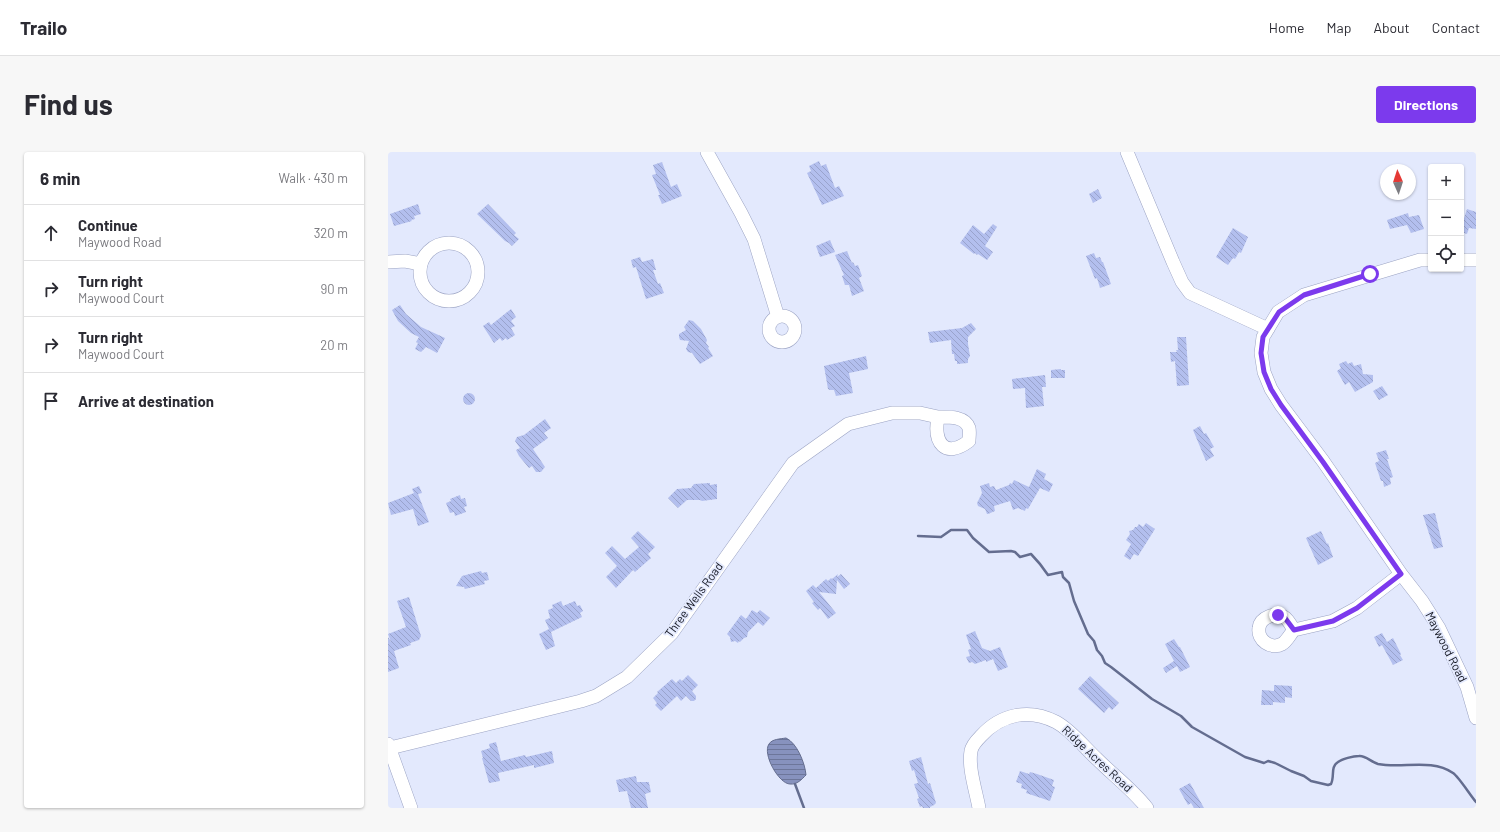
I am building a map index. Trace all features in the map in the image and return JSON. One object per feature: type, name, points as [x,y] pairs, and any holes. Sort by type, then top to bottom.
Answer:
[{"type":"street","points":[[707,152],[739,208],[754,239],[778,317]]},
{"type":"street","points":[[1127,152],[1173,262],[1182,282],[1190,293],[1268,329]]},
{"type":"street","points":[[446,243],[457,243],[467,249],[475,257],[479,268],[478,279],[473,290],[464,297],[453,301],[442,300],[431,295],[424,286],[420,275],[421,264],[426,254],[435,246],[446,243]]},
{"type":"street","name":"Maywood Road","points":[[1428,260],[1420,260],[1404,264],[1304,295],[1278,312],[1263,337],[1261,353],[1264,372],[1271,389],[1281,405],[1440,628],[1467,687],[1476,718]]},
{"type":"street","points":[[1464,260],[1476,260]]},
{"type":"street","points":[[388,262],[405,261],[421,264]]},
{"type":"street","name":"Three Wells Road","points":[[389,746],[581,701],[596,696],[626,677],[672,633],[793,463],[848,424],[892,413],[920,413],[938,417]]},
{"type":"street","points":[[1294,630],[1333,621],[1351,612],[1401,574]]},
{"type":"street","name":"Ridge Acres Road","points":[[979,808],[970,761],[971,749],[977,740],[994,724],[1002,719],[1025,715],[1047,718],[1066,729],[1124,783],[1147,808]]},
{"type":"street","points":[[389,746],[412,808]]},
{"type":"water","points":[[786,738],[794,744],[800,754],[806,775],[795,784],[786,783],[777,774],[770,761],[767,749],[770,742]]},
{"type":"building","points":[[819,161],[821,166],[826,164],[835,188],[839,186],[844,196],[822,205],[807,173],[811,171],[809,166]]},
{"type":"building","points":[[662,162],[671,187],[677,184],[682,196],[662,204],[652,175],[656,174],[653,165]]},
{"type":"building","points":[[1098,189],[1102,198],[1093,203],[1089,194]]},
{"type":"building","points":[[418,204],[421,214],[414,216],[415,219],[411,220],[412,221],[394,226],[390,214]]},
{"type":"building","points":[[488,204],[516,233],[514,235],[519,239],[512,246],[477,214]]},
{"type":"building","points":[[1467,209],[1476,212],[1476,229],[1469,228],[1467,234],[1464,233],[1464,218]]},
{"type":"building","points":[[1408,213],[1409,217],[1419,215],[1424,229],[1411,233],[1407,225],[1390,229],[1387,220]]},
{"type":"building","points":[[993,224],[997,227],[985,246],[993,252],[987,260],[978,254],[974,254],[960,243],[973,225],[984,234]]},
{"type":"building","points":[[1233,228],[1248,237],[1241,253],[1239,252],[1235,259],[1233,258],[1228,265],[1216,257]]},
{"type":"building","points":[[830,240],[835,252],[820,257],[816,246]]},
{"type":"building","points":[[847,251],[852,263],[853,262],[855,266],[858,265],[862,276],[859,278],[864,291],[852,296],[849,285],[845,285],[842,276],[844,275],[835,255]]},
{"type":"building","points":[[1094,253],[1096,258],[1100,257],[1103,262],[1111,284],[1100,288],[1097,278],[1095,279],[1086,256]]},
{"type":"building","points":[[640,257],[642,262],[653,259],[656,270],[653,270],[658,284],[660,283],[664,293],[646,299],[636,267],[633,268],[631,260]]},
{"type":"building","points":[[400,305],[406,314],[421,327],[445,338],[437,353],[426,347],[421,352],[415,349],[418,343],[416,342],[419,337],[411,333],[398,321],[392,310]]},
{"type":"building","points":[[511,309],[516,317],[511,321],[515,326],[511,328],[515,335],[502,341],[500,338],[494,343],[483,326],[489,322],[491,325]]},
{"type":"building","points":[[689,320],[693,321],[701,329],[707,340],[706,343],[709,347],[708,348],[713,356],[700,364],[692,353],[688,352],[686,349],[689,341],[680,340],[679,337],[679,334],[686,330],[684,327]]},
{"type":"building","points":[[971,323],[976,329],[968,337],[970,356],[968,363],[957,364],[954,354],[952,354],[951,340],[930,343],[928,332],[962,328]]},
{"type":"building","points":[[1177,337],[1186,337],[1189,385],[1177,386],[1175,361],[1171,362],[1170,352],[1177,352],[1176,350],[1178,350]]},
{"type":"building","points":[[866,356],[868,369],[849,373],[853,393],[836,396],[834,390],[828,389],[824,366]]},
{"type":"building","points":[[1346,361],[1348,364],[1352,362],[1354,366],[1361,364],[1363,374],[1373,375],[1373,382],[1355,392],[1349,382],[1345,385],[1337,371],[1341,368],[1339,364]]},
{"type":"building","points":[[1051,370],[1065,370],[1065,378],[1051,378]]},
{"type":"building","points":[[1045,375],[1046,387],[1042,387],[1044,406],[1026,408],[1025,388],[1013,389],[1012,379]]},
{"type":"building","points":[[1382,386],[1388,395],[1379,400],[1373,391]]},
{"type":"building","points":[[467,393],[471,393],[475,399],[471,405],[467,405],[463,401],[463,397]]},
{"type":"building","points":[[545,419],[551,428],[544,433],[548,438],[533,449],[545,467],[541,472],[536,472],[532,466],[529,468],[519,456],[516,450],[520,448],[515,441],[517,437],[524,435]]},
{"type":"building","points":[[1200,426],[1214,447],[1210,449],[1214,456],[1206,461],[1193,430]]},
{"type":"building","points":[[1386,450],[1389,459],[1387,459],[1393,477],[1390,478],[1391,484],[1384,487],[1375,463],[1379,461],[1376,453]]},
{"type":"building","points":[[1037,469],[1046,474],[1044,479],[1053,484],[1049,492],[1040,488],[1028,509],[1026,508],[1025,511],[1018,508],[1013,510],[1010,501],[994,506],[995,511],[988,514],[985,509],[978,506],[977,503],[982,493],[980,486],[989,483],[990,487],[994,486],[996,490],[1009,485],[1010,483],[1012,484],[1014,480],[1029,487]]},
{"type":"building","points":[[710,483],[710,485],[717,484],[717,499],[702,501],[687,500],[678,508],[668,498],[677,489],[691,488],[694,484]]},
{"type":"building","points":[[419,486],[422,493],[418,494],[429,522],[418,526],[413,509],[391,515],[388,503],[414,493],[412,489]]},
{"type":"building","points":[[460,495],[461,499],[465,498],[467,506],[464,507],[466,512],[455,516],[454,512],[450,513],[446,503],[451,501],[450,499]]},
{"type":"building","points":[[1435,513],[1443,547],[1434,549],[1423,515]]},
{"type":"building","points":[[1146,523],[1155,529],[1138,556],[1134,554],[1130,560],[1124,556],[1131,544],[1126,540],[1130,534],[1129,531],[1133,530],[1139,524],[1143,527]]},
{"type":"building","points":[[638,531],[655,547],[648,554],[651,558],[635,572],[633,570],[616,588],[606,577],[617,566],[605,553],[612,546],[625,559],[639,547],[631,538]]},
{"type":"building","points":[[1321,531],[1327,544],[1328,543],[1333,557],[1318,565],[1306,538]]},
{"type":"building","points":[[481,571],[482,573],[487,572],[489,580],[484,581],[485,584],[465,589],[464,587],[456,586],[462,576]]},
{"type":"building","points":[[838,574],[837,577],[841,574],[850,584],[844,589],[837,580],[836,594],[819,592],[836,613],[828,619],[820,608],[818,610],[812,603],[814,602],[806,591],[813,585],[816,588],[826,579],[828,581]]},
{"type":"building","points":[[409,597],[421,636],[419,640],[410,643],[411,645],[394,651],[399,668],[388,672],[388,637],[391,642],[388,634],[406,627],[397,601]]},
{"type":"building","points":[[561,601],[563,606],[575,601],[577,606],[580,605],[583,611],[580,613],[582,617],[551,632],[555,646],[546,650],[539,634],[549,629],[545,620],[550,618],[548,610],[553,608],[552,605]]},
{"type":"building","points":[[752,610],[757,613],[760,610],[770,618],[763,626],[758,622],[748,632],[747,637],[740,642],[731,642],[730,637],[727,634],[741,615],[746,619]]},
{"type":"building","points":[[975,631],[982,648],[990,651],[1000,647],[1008,667],[998,671],[993,659],[975,664],[972,662],[969,663],[966,657],[970,656],[968,650],[971,649],[966,635]]},
{"type":"building","points":[[1382,633],[1387,642],[1393,638],[1403,660],[1393,665],[1382,645],[1379,647],[1374,637]]},
{"type":"building","points":[[1174,639],[1180,647],[1190,667],[1180,672],[1177,666],[1166,673],[1163,668],[1174,661],[1165,644]]},
{"type":"building","points":[[688,675],[698,685],[692,691],[696,696],[696,699],[691,701],[686,696],[681,701],[677,696],[661,711],[655,705],[657,703],[653,698],[658,693],[657,692],[672,679],[676,683],[680,679],[682,681]]},
{"type":"building","points":[[1090,676],[1119,703],[1112,710],[1109,707],[1104,713],[1078,689]]},
{"type":"building","points":[[1274,685],[1292,686],[1292,698],[1285,697],[1285,703],[1273,702],[1273,705],[1261,705],[1262,690],[1274,691]]},
{"type":"building","points":[[496,742],[501,761],[525,755],[526,757],[552,751],[554,763],[534,768],[534,765],[498,773],[500,781],[489,783],[481,751],[490,748],[489,744]]},
{"type":"building","points":[[921,757],[928,784],[930,783],[936,803],[930,808],[920,807],[917,799],[919,798],[914,784],[918,783],[914,770],[912,771],[909,761]]},
{"type":"building","points":[[1020,771],[1029,774],[1030,772],[1054,780],[1052,786],[1055,787],[1050,801],[1026,793],[1027,790],[1021,788],[1022,784],[1016,782]]},
{"type":"building","points":[[636,776],[637,782],[649,782],[651,792],[645,794],[648,808],[631,808],[627,791],[619,792],[616,780]]},
{"type":"building","points":[[1190,783],[1204,808],[1194,808],[1191,803],[1188,805],[1179,789]]},
{"type":"waterway","points":[[918,536],[941,537],[951,530],[967,530],[973,538],[989,552],[1011,551],[1015,552],[1020,557],[1031,554],[1048,575],[1062,572],[1063,577],[1069,583],[1074,601],[1088,634],[1094,641],[1097,650],[1105,663],[1152,699],[1181,716],[1192,727],[1245,757],[1264,763],[1268,761],[1275,763],[1304,776],[1311,781],[1328,785],[1331,784],[1332,781],[1334,766],[1338,762],[1348,758],[1361,756],[1378,764],[1387,765],[1435,766],[1453,773],[1476,802]]},
{"type":"waterway","points":[[795,784],[804,808]]},
{"type":"route","points":[[1278,615],[1285,618],[1294,630],[1333,621],[1357,608],[1401,574],[1323,462],[1281,405],[1271,389],[1264,372],[1261,353],[1263,337],[1278,312],[1304,295],[1370,274]]}]
